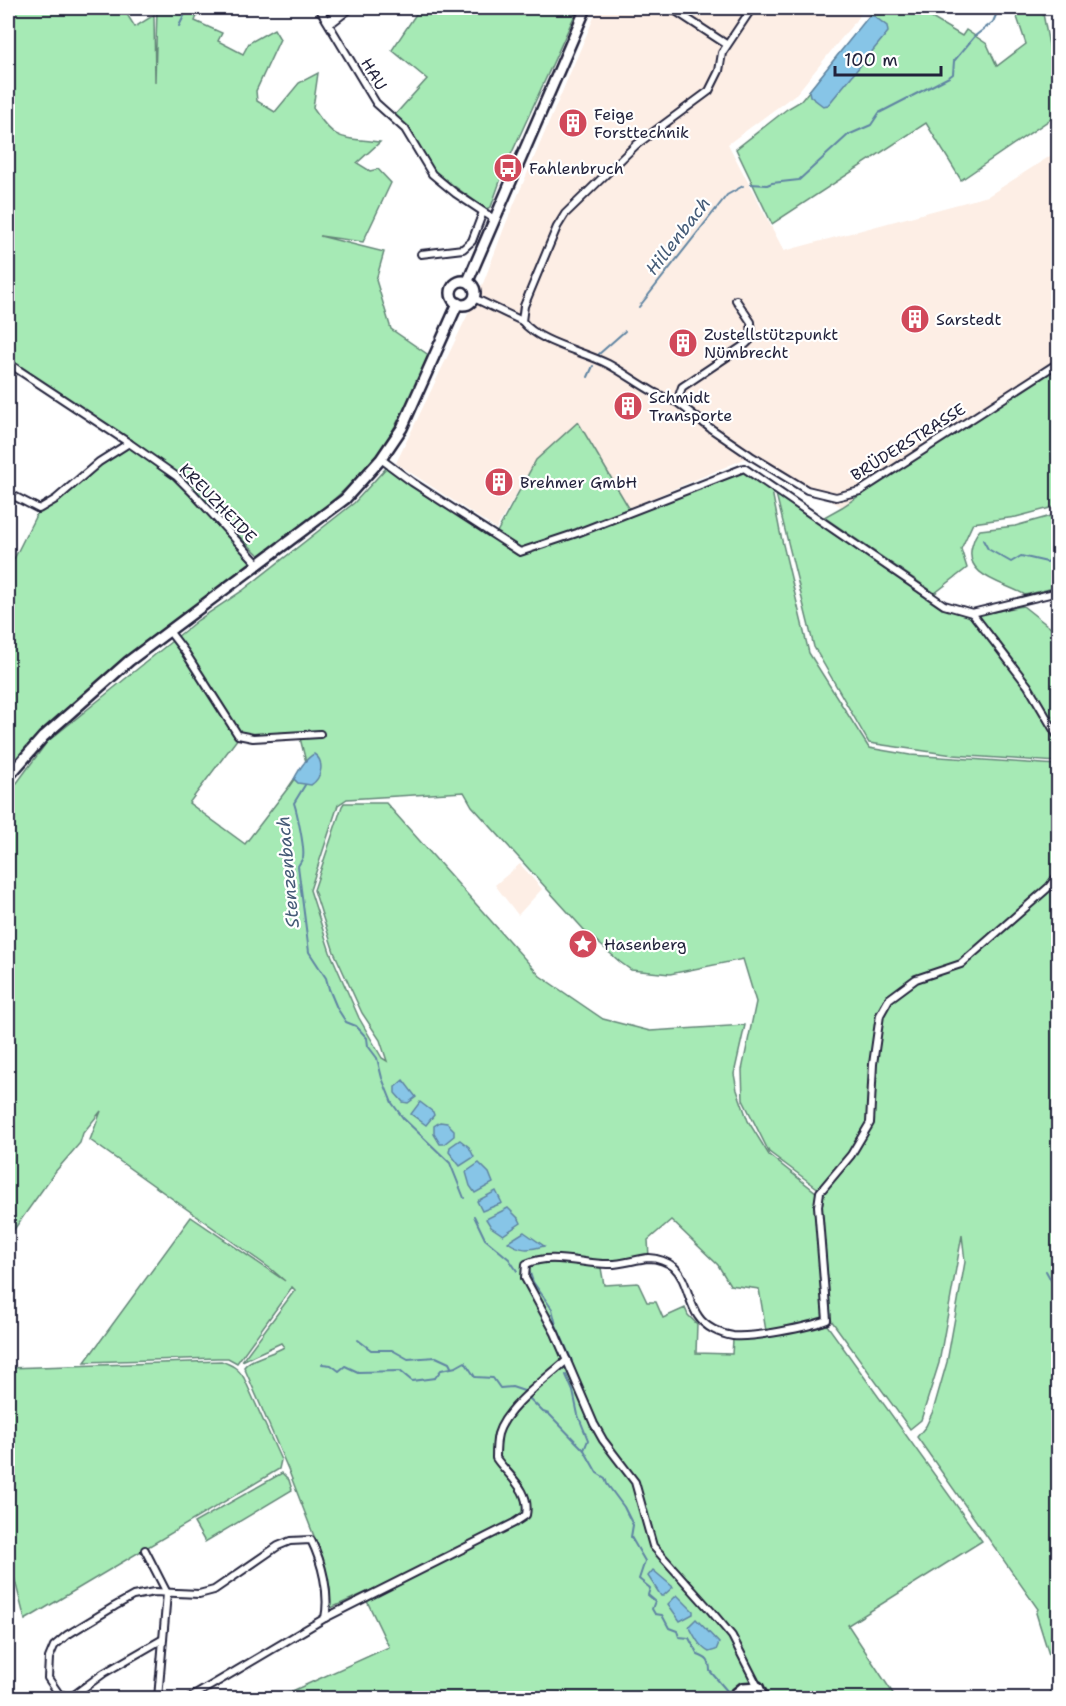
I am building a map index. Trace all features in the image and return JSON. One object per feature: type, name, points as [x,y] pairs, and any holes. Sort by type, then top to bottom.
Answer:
[{"type":"main road","points":[[468,281],[586,8]]},
{"type":"main road","points":[[468,281],[474,287],[474,298],[468,304],[458,303],[452,297],[452,288],[457,282],[468,281]]},
{"type":"main road","points":[[8,777],[43,737],[94,691],[169,631],[259,566],[345,499],[381,459],[402,428],[458,303]]},
{"type":"main road","points":[[731,1698],[743,1688],[758,1687],[763,1698]]},
{"type":"street","name":"HAU","points":[[319,8],[375,103],[405,129],[432,174],[483,212]]},
{"type":"street","points":[[329,22],[341,8]]},
{"type":"street","points":[[329,22],[351,8]]},
{"type":"street","points":[[671,8],[726,44]]},
{"type":"street","points":[[522,321],[524,306],[565,214],[636,145],[709,91],[719,72],[722,52],[726,44],[752,8]]},
{"type":"street","points":[[421,254],[463,249],[472,241],[483,212],[494,219]]},
{"type":"street","name":"BRÜDERSTRASSE","points":[[474,298],[522,321],[528,329],[541,336],[609,365],[661,397],[677,402],[710,428],[807,490],[836,497],[860,491],[1059,363]]},
{"type":"street","points":[[677,402],[682,387],[752,338],[751,322],[736,300]]},
{"type":"street","name":"KREUZHEIDE","points":[[8,363],[129,443],[182,482],[259,566]]},
{"type":"street","points":[[8,493],[39,509],[56,499],[99,462],[129,443]]},
{"type":"street","points":[[381,459],[412,482],[520,552],[744,468],[944,605],[972,613],[1059,592]]},
{"type":"street","points":[[972,613],[1028,686],[1059,737]]},
{"type":"street","points":[[169,631],[238,735],[254,738],[320,734]]},
{"type":"street","points":[[758,1687],[732,1636],[653,1546],[634,1482],[599,1432],[555,1333],[525,1278],[526,1264],[546,1259],[609,1264],[650,1258],[664,1262],[675,1268],[683,1280],[693,1308],[700,1319],[709,1328],[733,1336],[760,1334],[827,1320],[818,1206],[820,1192],[850,1155],[870,1123],[873,1064],[880,1015],[889,999],[916,979],[961,964],[1049,887],[1059,875]]},
{"type":"street","points":[[190,1698],[325,1618],[526,1515],[528,1505],[522,1489],[496,1458],[498,1435],[503,1422],[515,1407],[567,1359]]},
{"type":"street","points":[[163,1639],[104,1673],[74,1695],[59,1694],[48,1678],[47,1668],[54,1646],[67,1635],[133,1596],[154,1592],[199,1594],[214,1590],[278,1546],[290,1541],[311,1540],[319,1558],[327,1608],[325,1618]]},
{"type":"street","points":[[145,1550],[167,1593],[158,1698]]},
{"type":"shaded area","points":[[598,8],[866,8],[797,93],[728,144],[784,251],[988,196],[1058,151],[1058,362],[842,507],[751,456],[629,508],[578,422],[536,460],[496,529],[396,463],[484,281],[506,223]]},
{"type":"shaded area","points":[[520,864],[542,889],[518,915],[495,885]]},
{"type":"green space","points":[[8,8],[123,8],[135,27],[154,15],[155,82],[157,8],[200,8],[195,21],[222,33],[218,41],[243,54],[249,43],[274,29],[280,39],[256,91],[257,101],[275,112],[299,83],[318,73],[313,108],[328,127],[340,136],[380,142],[357,163],[370,171],[378,169],[391,183],[363,242],[320,236],[384,252],[376,280],[391,329],[430,356],[397,423],[372,461],[333,500],[261,557],[176,476],[8,363]]},
{"type":"green space","points":[[420,8],[578,8],[504,170],[491,207],[486,209],[435,172],[408,127],[394,116],[427,79],[392,50]]},
{"type":"green space","points":[[876,8],[915,8],[962,36],[966,30],[987,44],[997,66],[1026,44],[1014,8],[1042,8],[1051,56],[1058,69],[1058,114],[961,180],[926,123],[772,224],[736,149],[787,109],[801,101]]},
{"type":"green space","points":[[1058,363],[1058,506],[1016,517],[973,523],[961,549],[967,568],[935,593],[824,517],[842,507]]},
{"type":"green space","points":[[578,422],[629,508],[595,523],[744,468],[771,486],[809,653],[869,748],[910,755],[1058,765],[1058,1698],[1049,1698],[1055,1674],[1036,1613],[1038,1609],[917,1437],[926,1426],[933,1411],[947,1362],[965,1262],[962,1235],[939,1363],[921,1420],[910,1429],[831,1320],[822,1209],[824,1193],[769,1152],[743,1100],[742,1070],[756,1002],[743,959],[670,974],[631,970],[586,932],[472,806],[464,792],[347,799],[338,805],[310,890],[330,952],[359,1018],[382,1058],[387,1061],[380,1040],[362,1013],[334,952],[314,890],[344,803],[386,803],[540,976],[603,1019],[650,1031],[745,1025],[734,1074],[748,1121],[769,1155],[817,1193],[824,1319],[766,1331],[759,1289],[730,1285],[718,1265],[671,1220],[648,1240],[649,1257],[608,1263],[567,1258],[537,1263],[569,1263],[601,1268],[604,1285],[638,1283],[647,1302],[656,1302],[663,1318],[685,1308],[697,1324],[696,1353],[732,1354],[733,1340],[753,1340],[827,1325],[982,1541],[848,1625],[896,1698],[510,1698],[508,1695],[489,1698],[277,1698],[389,1647],[366,1599],[470,1549],[493,1534],[472,1540],[421,1568],[331,1608],[322,1557],[288,1469],[244,1367],[251,1361],[284,1347],[281,1343],[242,1361],[295,1290],[292,1287],[237,1363],[228,1358],[85,1362],[191,1217],[285,1281],[90,1140],[101,1111],[83,1133],[80,1143],[55,1172],[8,1238],[8,795],[47,742],[198,620],[242,591],[354,503],[387,467],[496,534],[536,460]],"holes":[[[241,734],[300,738],[306,762],[245,844],[189,803]]]},
{"type":"green space","points":[[129,447],[175,480],[254,564],[95,687],[8,770],[8,571],[37,513],[60,501],[103,464]]},
{"type":"green space","points":[[776,494],[945,608],[971,616],[1027,688],[1058,742],[1058,762],[953,755],[869,743],[814,647]]},
{"type":"green space","points":[[1058,514],[1058,587],[1025,595],[988,578],[974,565],[971,557],[972,546],[980,530],[1015,526]]},
{"type":"green space","points":[[1023,606],[1052,629],[1058,639],[1058,732],[977,615]]},
{"type":"green space","points":[[221,1361],[234,1367],[244,1378],[281,1460],[279,1469],[25,1620],[8,1553],[8,1368]]},
{"type":"green space","points":[[282,1473],[289,1480],[292,1490],[205,1542],[194,1523]]},
{"type":"water","points":[[869,16],[874,16],[887,26],[888,32],[828,105],[823,106],[810,96],[809,91]]},
{"type":"water","points":[[314,754],[321,765],[318,778],[311,785],[298,783],[294,779],[300,768]]},
{"type":"water","points":[[403,1080],[416,1097],[408,1103],[403,1102],[395,1093],[395,1087]]},
{"type":"water","points":[[420,1102],[434,1115],[426,1125],[411,1114]]},
{"type":"water","points":[[440,1122],[447,1123],[454,1130],[454,1136],[444,1144],[440,1144],[434,1134],[434,1126]]},
{"type":"water","points":[[460,1140],[469,1147],[474,1157],[460,1166],[449,1152],[450,1147]]},
{"type":"water","points":[[479,1163],[489,1173],[493,1183],[475,1193],[470,1186],[466,1172]]},
{"type":"water","points":[[496,1191],[502,1203],[482,1211],[477,1201]]},
{"type":"water","points":[[508,1208],[521,1223],[503,1235],[491,1227],[486,1219]]},
{"type":"water","points":[[524,1232],[544,1246],[525,1249],[508,1242]]},
{"type":"water","points":[[653,1570],[673,1587],[663,1596],[648,1576]]},
{"type":"water","points":[[677,1595],[693,1611],[693,1614],[680,1621],[668,1604]]},
{"type":"water","points":[[696,1619],[719,1643],[716,1650],[709,1652],[697,1640],[689,1626]]},
{"type":"waterway","points":[[179,26],[188,8]]},
{"type":"waterway","name":"Hillenbach","points":[[750,184],[767,185],[799,180],[848,135],[871,125],[879,113],[949,77],[953,74],[954,61],[975,36],[993,22],[999,8]]},
{"type":"waterway","name":"Hillenbach","points":[[639,307],[727,195],[743,186]]},
{"type":"waterway","name":"Hillenbach","points":[[599,354],[625,331]]},
{"type":"waterway","name":"Hillenbach","points":[[588,377],[593,366]]},
{"type":"waterway","points":[[983,540],[988,549],[1011,562],[1021,556],[1047,562],[1058,558]]},
{"type":"waterway","name":"Stenzenbach","points":[[305,785],[294,803],[303,846],[303,857],[298,866],[309,952],[326,978],[337,1008],[346,1022],[356,1026],[367,1038],[368,1046],[377,1058],[392,1103],[403,1118],[450,1163],[464,1198]]},
{"type":"waterway","name":"Stenzenbach","points":[[474,1216],[485,1239],[509,1259],[517,1271]]},
{"type":"waterway","name":"Stenzenbach","points":[[529,1270],[533,1282],[552,1309],[556,1325],[572,1361]]},
{"type":"waterway","points":[[1046,1271],[1052,1282],[1058,1284]]},
{"type":"waterway","points":[[358,1340],[371,1350],[392,1350],[408,1359],[436,1357],[449,1363],[451,1367]]},
{"type":"waterway","points":[[322,1364],[331,1365],[339,1371],[345,1366],[358,1372],[400,1371],[412,1381],[435,1378],[441,1370],[456,1367],[465,1362],[475,1377],[493,1378],[500,1388],[512,1387],[524,1391]]},
{"type":"waterway","name":"Stenzenbach","points":[[566,1375],[588,1440],[584,1450],[597,1473],[605,1478],[624,1507],[633,1525],[631,1537],[645,1561],[639,1579],[650,1588],[648,1595],[655,1601],[652,1609],[655,1614],[662,1615],[669,1628],[677,1631],[679,1637],[689,1638],[698,1655],[707,1660],[710,1671],[728,1692]]},
{"type":"waterway","points":[[530,1399],[543,1412],[549,1414],[584,1450]]},
{"type":"place","name":"Feige Forsttechnik","points":[[573,123]]},
{"type":"place","name":"Fahlenbruch","points":[[508,168]]},
{"type":"place","name":"Sarstedt","points":[[915,319]]},
{"type":"place","name":"Zustellstützpunkt Nümbrecht","points":[[683,343]]},
{"type":"place","name":"Schmidt Transporte","points":[[628,406]]},
{"type":"place","name":"Brehmer GmbH","points":[[499,482]]},
{"type":"place","name":"Hasenberg","points":[[583,944]]}]
